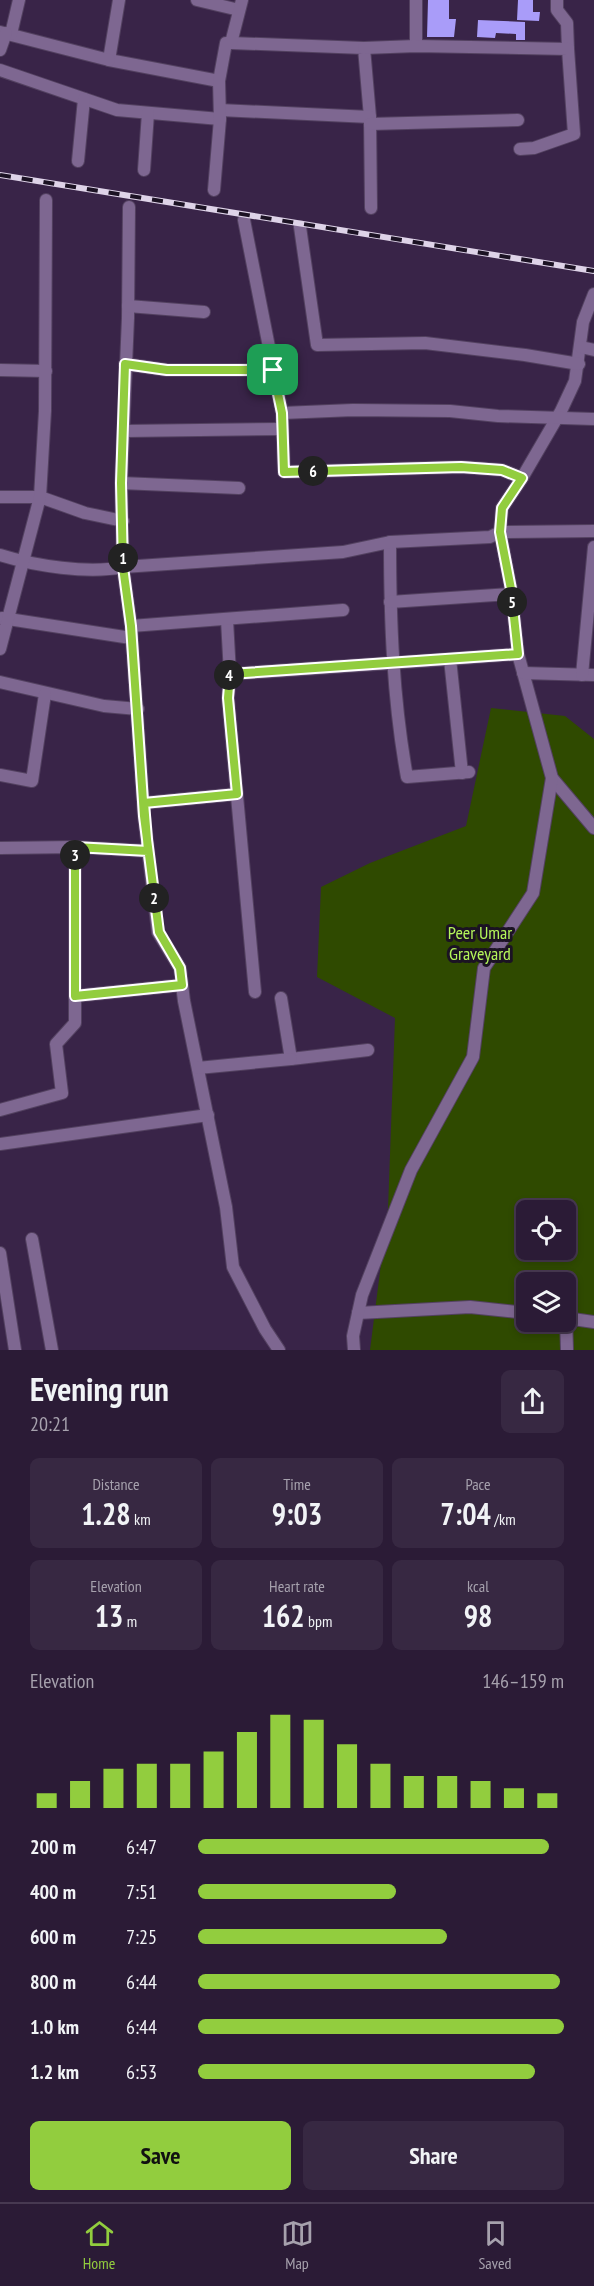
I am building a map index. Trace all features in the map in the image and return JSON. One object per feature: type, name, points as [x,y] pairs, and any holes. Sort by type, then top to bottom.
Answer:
[{"type":"street","points":[[0,50],[19,0]]},
{"type":"street","points":[[109,60],[119,0]]},
{"type":"street","points":[[197,0],[241,5],[231,44]]},
{"type":"street","points":[[416,0],[416,46]]},
{"type":"street","points":[[520,149],[534,148],[574,134],[567,23],[557,10],[557,0]]},
{"type":"street","points":[[5,33],[109,60],[219,81]]},
{"type":"street","points":[[214,190],[220,114],[219,81],[226,43],[364,48],[416,46],[568,49]]},
{"type":"street","points":[[364,48],[370,121],[371,208]]},
{"type":"street","points":[[0,70],[117,110],[148,113],[370,121],[518,120]]},
{"type":"street","points":[[78,161],[84,99]]},
{"type":"street","points":[[144,170],[148,113]]},
{"type":"street","points":[[0,649],[4,619],[40,496],[46,371],[46,200]]},
{"type":"street","points":[[129,207],[128,306],[121,483],[123,567],[138,709],[148,851],[159,932],[180,968],[226,1207],[233,1267],[279,1350]]},
{"type":"street","points":[[244,220],[282,413],[284,472],[461,467],[502,470],[522,478]]},
{"type":"street","points":[[300,227],[317,345],[425,343],[579,364]]},
{"type":"street","points":[[594,294],[583,322],[575,381],[557,419],[502,508],[500,532],[512,594],[518,654],[552,778],[594,828]]},
{"type":"street","points":[[128,306],[204,312]]},
{"type":"street","points":[[580,347],[594,350]]},
{"type":"street","points":[[125,364],[167,370],[273,370]]},
{"type":"street","points":[[0,370],[46,371]]},
{"type":"street","points":[[282,413],[353,410],[450,411],[557,419],[594,419]]},
{"type":"street","points":[[124,431],[282,429]]},
{"type":"street","points":[[121,483],[239,488]]},
{"type":"street","points":[[0,497],[40,496],[84,513],[123,521]]},
{"type":"street","points":[[0,555],[22,562],[104,571],[123,567],[343,552],[390,542],[490,537],[500,532],[594,531]]},
{"type":"street","points":[[390,542],[393,663],[399,738],[406,777],[466,772],[450,659]]},
{"type":"street","points":[[523,673],[588,675],[594,547]]},
{"type":"street","points":[[390,602],[512,594]]},
{"type":"street","points":[[4,619],[131,632],[227,620],[343,610]]},
{"type":"street","points":[[227,620],[230,674],[228,698],[255,992]]},
{"type":"street","points":[[230,674],[518,654]]},
{"type":"street","points":[[0,682],[104,706],[138,709]]},
{"type":"street","points":[[0,775],[32,782],[45,694]]},
{"type":"street","points":[[354,1350],[353,1336],[362,1295],[411,1170],[473,1057],[484,969],[533,893],[552,778]]},
{"type":"street","points":[[144,803],[237,794]]},
{"type":"street","points":[[0,848],[75,847],[148,851]]},
{"type":"street","points":[[0,1110],[62,1093],[57,1044],[75,1023],[75,847]]},
{"type":"street","points":[[75,996],[182,985]]},
{"type":"street","points":[[281,998],[291,1059]]},
{"type":"street","points":[[198,1068],[368,1050]]},
{"type":"street","points":[[0,1144],[208,1115]]},
{"type":"street","points":[[32,1239],[52,1350]]},
{"type":"street","points":[[0,1253],[15,1350]]},
{"type":"street","points":[[358,1312],[470,1307],[516,1312]]},
{"type":"street","points":[[576,1319],[594,1322]]},
{"type":"street","points":[[566,1332],[567,1350]]},
{"type":"green space","name":"Peer Umar Graveyard","points":[[491,708],[565,716],[594,739],[594,1350],[370,1350],[388,1209],[395,1018],[317,977],[321,887],[370,863],[466,826]]},
{"type":"building","points":[[428,0],[449,0],[449,19],[456,19],[454,37],[427,37]]},
{"type":"building","points":[[518,0],[533,0],[533,12],[540,12],[539,21],[517,20]]},
{"type":"building","points":[[478,20],[525,22],[525,40],[516,40],[516,34],[496,33],[495,38],[477,37]]},
{"type":"railway","points":[[0,175],[594,271]]},
{"type":"route","points":[[273,370],[167,370],[125,364],[121,483],[123,567],[131,626],[144,816],[159,932],[180,968],[182,985],[75,996],[75,847],[148,851],[144,816],[144,803],[237,794],[228,698],[230,674],[518,654],[511,589],[500,532],[502,508],[522,478],[502,470],[461,467],[284,472],[282,413],[273,370]]}]
